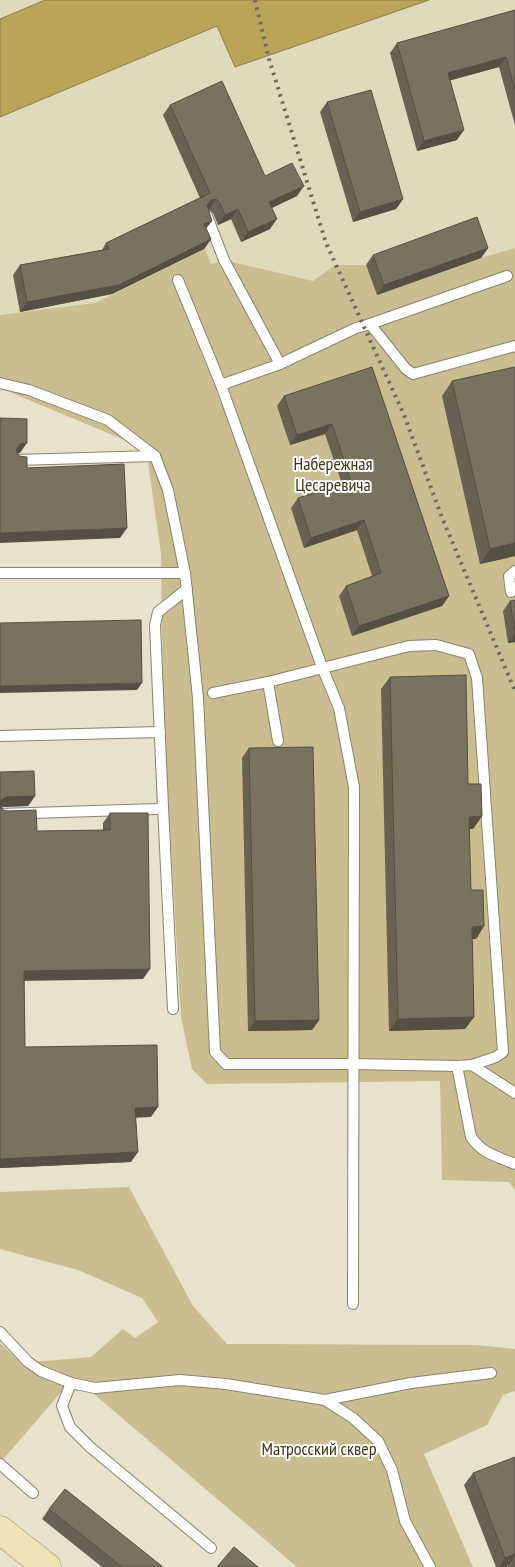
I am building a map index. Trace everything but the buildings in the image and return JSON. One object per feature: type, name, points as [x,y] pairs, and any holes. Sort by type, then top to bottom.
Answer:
[{"type":"main road","points":[[0,1530],[46,1567]]},
{"type":"lane","points":[[207,216],[224,260],[280,364]]},
{"type":"lane","points":[[221,386],[280,364],[356,328],[507,276]]},
{"type":"lane","points":[[178,280],[221,386],[322,668],[339,708],[354,787],[353,1304]]},
{"type":"lane","points":[[370,324],[412,374],[515,346]]},
{"type":"lane","points":[[0,383],[29,390],[108,420],[154,456],[168,490],[185,573],[198,698],[215,1052],[226,1064],[457,1066],[472,1065],[496,1057],[503,1052],[477,678],[469,654],[436,645],[409,646],[268,682],[213,693]]},
{"type":"lane","points":[[16,460],[154,456]]},
{"type":"lane","points":[[511,592],[509,576],[515,571]]},
{"type":"lane","points":[[0,573],[185,573]]},
{"type":"lane","points":[[173,1009],[155,625],[158,612],[187,590]]},
{"type":"lane","points":[[268,682],[278,741]]},
{"type":"lane","points":[[0,736],[160,732]]},
{"type":"lane","points":[[0,814],[163,807]]},
{"type":"lane","points":[[472,1065],[515,1093]]},
{"type":"lane","points":[[457,1066],[471,1136],[485,1152],[515,1164]]},
{"type":"lane","points":[[0,1332],[28,1362],[41,1371],[71,1383],[95,1388],[180,1380],[226,1384],[325,1400],[411,1383],[491,1373]]},
{"type":"lane","points":[[71,1383],[62,1406],[70,1427],[90,1447],[212,1548]]},
{"type":"lane","points":[[325,1400],[353,1418],[378,1441],[392,1470],[405,1521],[430,1567]]},
{"type":"lane","points":[[0,1464],[33,1493]]},
{"type":"shaded area","points":[[0,0],[45,0],[0,19]]},
{"type":"shaded area","points":[[45,0],[429,0],[235,67],[217,26],[0,117],[0,19]]},
{"type":"shaded area","points":[[429,0],[515,0],[515,248],[377,295],[335,265],[313,281],[224,260],[211,265],[204,249],[95,303],[0,315],[0,117],[218,26],[235,67]]},
{"type":"green space","name":"Набережная Цесаревича","points":[[515,248],[515,1190],[509,1182],[442,1180],[440,1081],[207,1084],[192,1069],[181,1017],[163,711],[161,553],[146,449],[0,388],[0,315],[95,303],[205,249],[211,264],[224,260],[313,281],[335,265],[366,265],[377,295]]},
{"type":"green space","name":"Матросский сквер","points":[[129,1187],[193,1306],[227,1344],[476,1345],[515,1349],[515,1391],[503,1395],[487,1425],[424,1454],[473,1567],[297,1567],[74,1377],[0,1463],[0,1343],[21,1363],[91,1357],[123,1329],[135,1338],[158,1322],[142,1298],[78,1270],[0,1249],[0,1192]]},
{"type":"railway","points":[[255,0],[269,59],[326,243],[404,415],[443,520],[515,691]]}]
